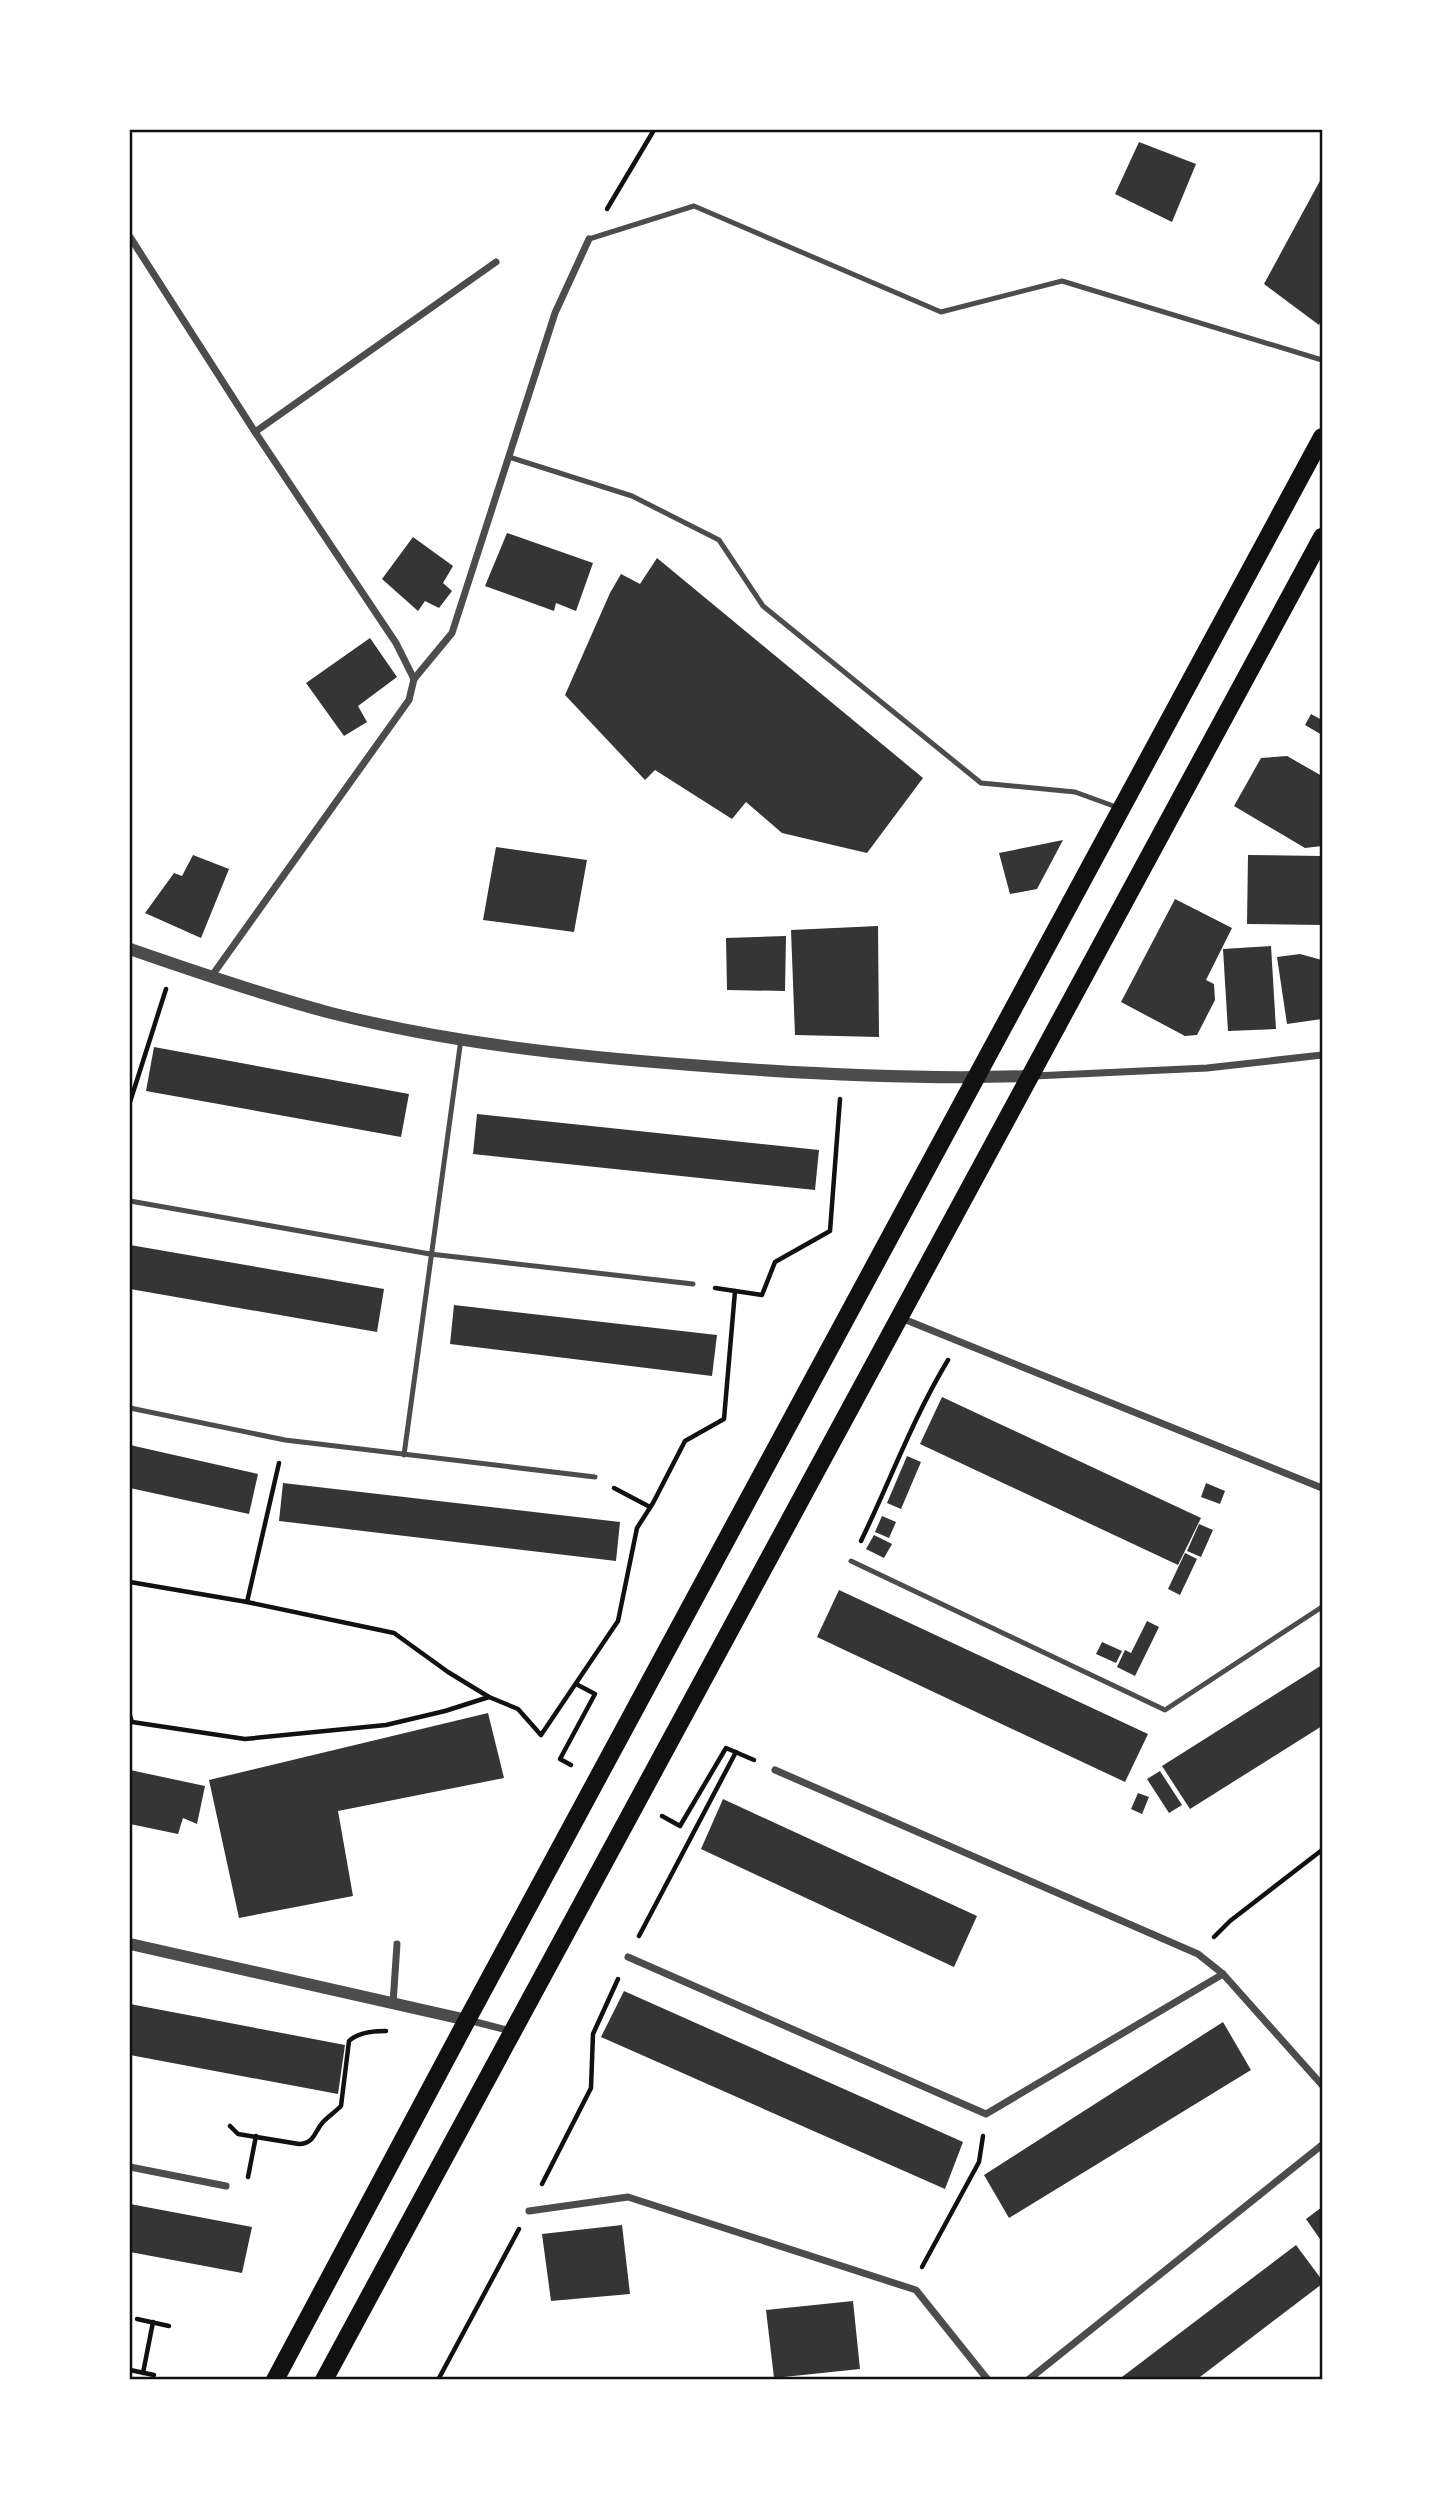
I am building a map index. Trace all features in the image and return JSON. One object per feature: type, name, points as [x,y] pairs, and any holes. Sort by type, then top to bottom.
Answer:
[{"type":"main road","points":[[275,2379],[1322,437]]},
{"type":"main road","points":[[324,2379],[1322,537]]},
{"type":"street","points":[[130,237],[255,432],[396,643],[414,679]]},
{"type":"street","points":[[211,978],[409,700],[414,679],[452,634],[555,313],[589,239]]},
{"type":"street","points":[[255,432],[496,262]]},
{"type":"street","points":[[130,949],[211,978],[332,1013],[461,1039],[600,1058],[777,1072],[976,1078],[1207,1068],[1322,1055]]},
{"type":"street","points":[[901,1318],[1322,1488]]},
{"type":"street","points":[[775,1770],[1198,1954],[1223,1974],[1322,2085]]},
{"type":"street","points":[[130,1944],[512,2031]]},
{"type":"street","points":[[393,2003],[397,1944]]},
{"type":"street","points":[[628,1957],[986,2114],[1223,1974]]},
{"type":"street","points":[[1028,2379],[1322,2145]]},
{"type":"street","points":[[130,2167],[226,2186]]},
{"type":"street","points":[[529,2211],[628,2197],[911,2289],[916,2291],[988,2379]]},
{"type":"lane","points":[[589,239],[694,206],[941,312],[1062,281],[1322,360]]},
{"type":"lane","points":[[509,457],[632,496],[719,540],[762,606],[981,783],[1075,792],[1122,809]]},
{"type":"lane","points":[[404,1455],[461,1039]]},
{"type":"lane","points":[[130,1201],[430,1254],[693,1284]]},
{"type":"lane","points":[[130,1408],[285,1440],[594,1477]]},
{"type":"lane","points":[[851,1561],[1166,1710],[1322,1607]]},
{"type":"path","points":[[589,239],[654,130]]},
{"type":"path","points":[[130,1102],[173,964]]},
{"type":"path","points":[[693,1284],[762,1295],[775,1262],[830,1231],[842,1074]]},
{"type":"path","points":[[130,1582],[247,1602],[394,1633],[448,1672],[518,1709],[541,1735],[618,1621],[637,1528],[685,1441],[724,1419],[735,1291]]},
{"type":"path","points":[[851,1561],[883,1496],[920,1407],[959,1341]]},
{"type":"path","points":[[247,1602],[285,1440]]},
{"type":"path","points":[[594,1477],[650,1507]]},
{"type":"path","points":[[576,1684],[594,1694]]},
{"type":"path","points":[[130,1716],[131,1723],[244,1739],[386,1725],[445,1711],[489,1696]]},
{"type":"path","points":[[720,1758],[726,1748],[775,1770]]},
{"type":"path","points":[[438,2379],[529,2211],[591,2088],[593,2034],[628,1957],[736,1752]]},
{"type":"path","points":[[1198,1954],[1230,1921],[1322,1850]]},
{"type":"path","points":[[230,2126],[238,2134],[307,2144],[326,2119],[341,2106],[349,2041],[354,2036],[373,2031],[387,2031],[407,2038],[418,2009]]},
{"type":"path","points":[[911,2289],[979,2162],[986,2114]]},
{"type":"path","points":[[246,2189],[256,2136]]},
{"type":"path","points":[[136,2319],[169,2326]]},
{"type":"path","points":[[143,2373],[153,2322]]},
{"type":"path","points":[[130,2370],[154,2375]]},
{"type":"building","points":[[1139,142],[1196,164],[1172,222],[1115,194]]},
{"type":"building","points":[[1322,177],[1322,319],[1319,325],[1264,284]]},
{"type":"building","points":[[507,533],[593,563],[576,611],[556,603],[554,611],[485,586]]},
{"type":"building","points":[[413,537],[453,566],[443,583],[452,591],[439,608],[425,601],[418,611],[382,579]]},
{"type":"building","points":[[657,558],[923,778],[867,853],[782,833],[746,802],[732,819],[655,770],[645,780],[565,695],[621,574],[640,584]]},
{"type":"building","points":[[370,638],[397,677],[358,706],[367,722],[344,736],[306,683]]},
{"type":"building","points":[[1311,714],[1322,720],[1322,735],[1305,725]]},
{"type":"building","points":[[1287,756],[1322,776],[1322,846],[1305,848],[1234,806],[1261,758]]},
{"type":"building","points":[[1063,840],[1037,889],[1010,894],[999,853]]},
{"type":"building","points":[[496,847],[587,860],[574,932],[483,920]]},
{"type":"building","points":[[193,855],[229,869],[201,938],[145,913],[174,873],[182,876]]},
{"type":"building","points":[[1248,855],[1322,856],[1322,925],[1247,924]]},
{"type":"building","points":[[1175,899],[1232,928],[1206,980],[1214,984],[1215,1000],[1197,1035],[1185,1036],[1121,1002]]},
{"type":"building","points":[[878,926],[879,1037],[795,1035],[791,930]]},
{"type":"building","points":[[786,936],[785,991],[727,990],[726,938]]},
{"type":"building","points":[[1271,946],[1276,1029],[1228,1031],[1223,949]]},
{"type":"building","points":[[1300,954],[1322,960],[1322,1019],[1287,1024],[1277,957]]},
{"type":"building","points":[[154,1047],[409,1094],[401,1137],[146,1091]]},
{"type":"building","points":[[477,1114],[819,1150],[815,1190],[473,1154]]},
{"type":"building","points":[[130,1245],[384,1289],[377,1332],[130,1289]]},
{"type":"building","points":[[454,1305],[717,1335],[712,1376],[450,1344]]},
{"type":"building","points":[[942,1397],[1201,1518],[1178,1565],[920,1444]]},
{"type":"building","points":[[130,1445],[258,1474],[249,1514],[130,1488]]},
{"type":"building","points":[[907,1456],[921,1462],[901,1509],[887,1503]]},
{"type":"building","points":[[283,1483],[620,1522],[616,1561],[279,1521]]},
{"type":"building","points":[[1206,1483],[1225,1491],[1220,1504],[1201,1497]]},
{"type":"building","points":[[882,1516],[896,1522],[889,1538],[875,1532]]},
{"type":"building","points":[[1199,1524],[1213,1530],[1201,1557],[1187,1551]]},
{"type":"building","points":[[874,1535],[892,1544],[884,1558],[866,1549]]},
{"type":"building","points":[[1185,1553],[1197,1559],[1180,1595],[1168,1589]]},
{"type":"building","points":[[839,1590],[1148,1734],[1125,1782],[817,1637]]},
{"type":"building","points":[[1147,1621],[1159,1627],[1135,1676],[1117,1667],[1125,1650],[1131,1653]]},
{"type":"building","points":[[1102,1642],[1122,1651],[1116,1663],[1096,1654]]},
{"type":"building","points":[[1322,1665],[1322,1726],[1190,1809],[1162,1766]]},
{"type":"building","points":[[488,1713],[504,1778],[338,1811],[353,1896],[239,1918],[209,1780]]},
{"type":"building","points":[[130,1770],[205,1786],[197,1824],[183,1818],[178,1834],[130,1824]]},
{"type":"building","points":[[1160,1771],[1182,1805],[1169,1813],[1147,1779]]},
{"type":"building","points":[[1138,1793],[1149,1797],[1142,1814],[1131,1809]]},
{"type":"building","points":[[723,1799],[977,1916],[954,1967],[701,1849]]},
{"type":"building","points":[[624,1991],[963,2142],[945,2189],[601,2037]]},
{"type":"building","points":[[130,2004],[345,2045],[338,2094],[130,2055]]},
{"type":"building","points":[[1223,2022],[1251,2070],[1009,2218],[984,2175]]},
{"type":"building","points":[[130,2204],[252,2227],[242,2273],[130,2252]]},
{"type":"building","points":[[1322,2207],[1322,2242],[1306,2219]]},
{"type":"building","points":[[622,2225],[630,2294],[551,2301],[542,2234]]},
{"type":"building","points":[[1296,2245],[1322,2280],[1322,2284],[1196,2380],[1118,2380]]},
{"type":"building","points":[[853,2301],[860,2369],[774,2378],[766,2310]]}]
